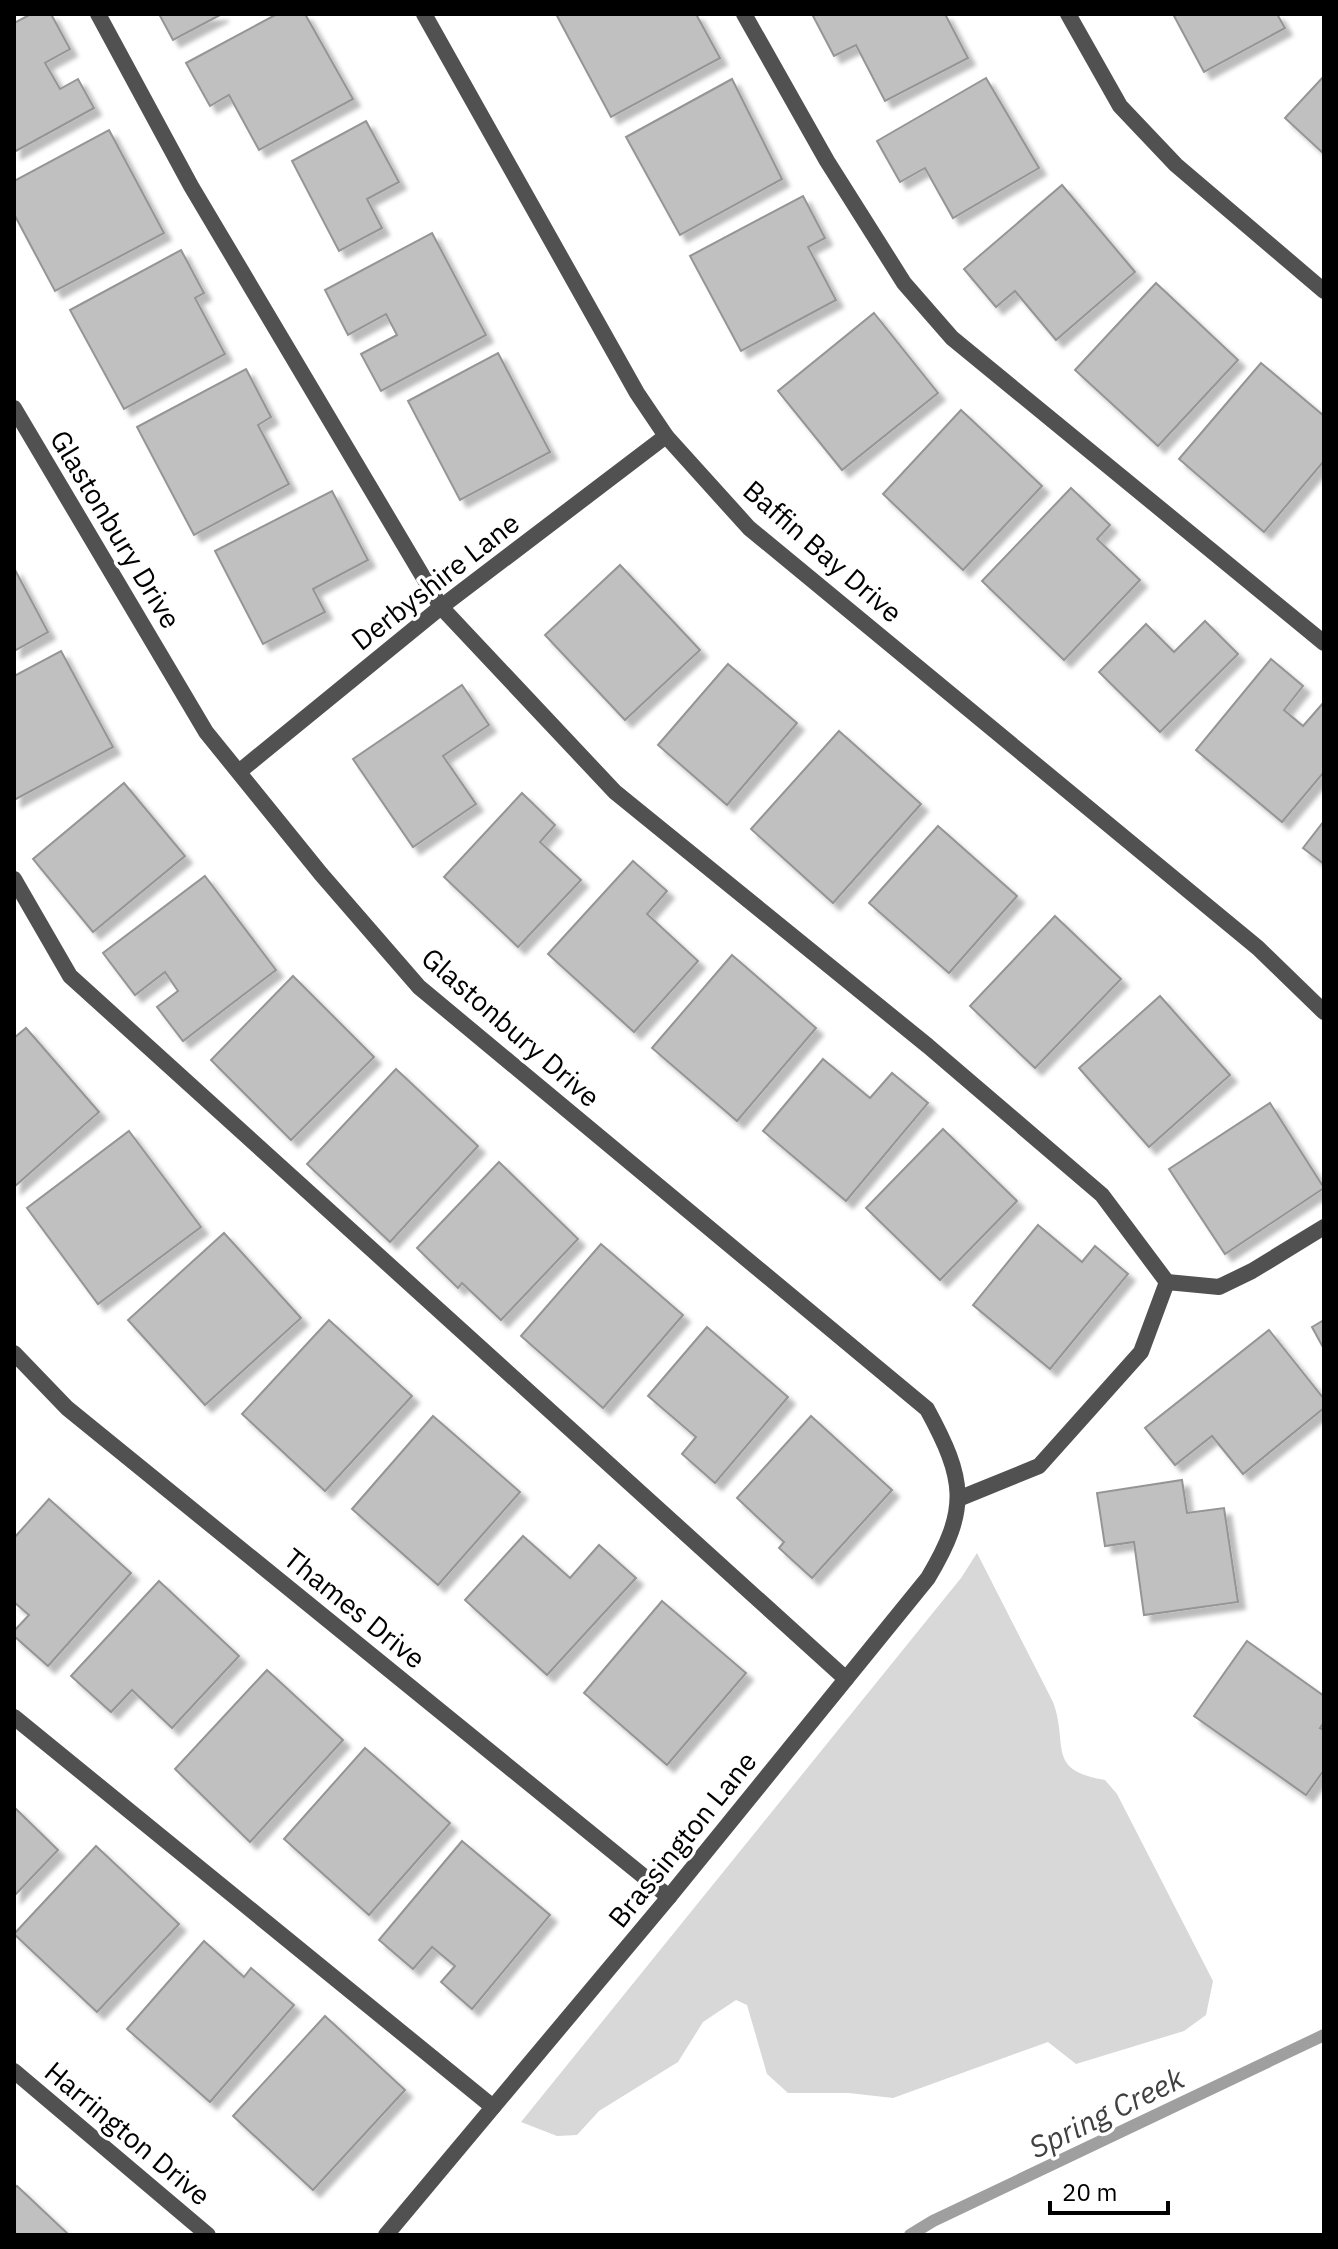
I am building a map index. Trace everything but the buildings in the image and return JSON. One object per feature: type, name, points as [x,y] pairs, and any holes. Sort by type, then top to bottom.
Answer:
[{"type":"street","points":[[98,14],[191,186],[441,607],[615,792],[928,1046],[1102,1195],[1167,1282],[1219,1287],[1252,1271],[1324,1227]]},
{"type":"street","points":[[744,14],[827,161],[904,283],[952,338],[1324,643]]},
{"type":"street","points":[[1068,14],[1120,106],[1176,165],[1324,291]]},
{"type":"street","name":"Baffin Bay Drive","points":[[430,16],[637,393],[666,436],[749,528],[1258,948],[1324,1012]]},
{"type":"street","name":"Glastonbury Drive","points":[[14,408],[206,732],[321,874],[419,987],[927,1409],[949,1451]]},
{"type":"street","name":"Derbyshire Lane","points":[[240,771],[441,607],[666,436]]},
{"type":"street","points":[[14,879],[70,976],[846,1679]]},
{"type":"street","points":[[958,1499],[1039,1466],[1141,1352],[1167,1282]]},
{"type":"street","name":"Thames Drive","points":[[14,1353],[67,1408],[669,1897]]},
{"type":"street","name":"Brassington Lane","points":[[386,2235],[669,1897],[928,1578],[947,1546],[958,1499],[957,1473],[949,1451]]},
{"type":"street","points":[[14,1717],[493,2107]]},
{"type":"street","name":"Harrington Drive","points":[[14,2071],[208,2235]]},
{"type":"shaded area","points":[[977,1553],[1053,1702],[1066,1762],[1086,1776],[1105,1780],[1117,1794],[1213,1981],[1206,2015],[1184,2031],[1076,2064],[1048,2042],[893,2098],[849,2093],[788,2093],[767,2074],[747,2005],[736,2000],[703,2022],[678,2062],[599,2111],[577,2135],[557,2136],[521,2122],[961,1578]]},
{"type":"waterway","name":"Spring Creek","points":[[910,2235],[933,2221],[1324,2035]]}]
